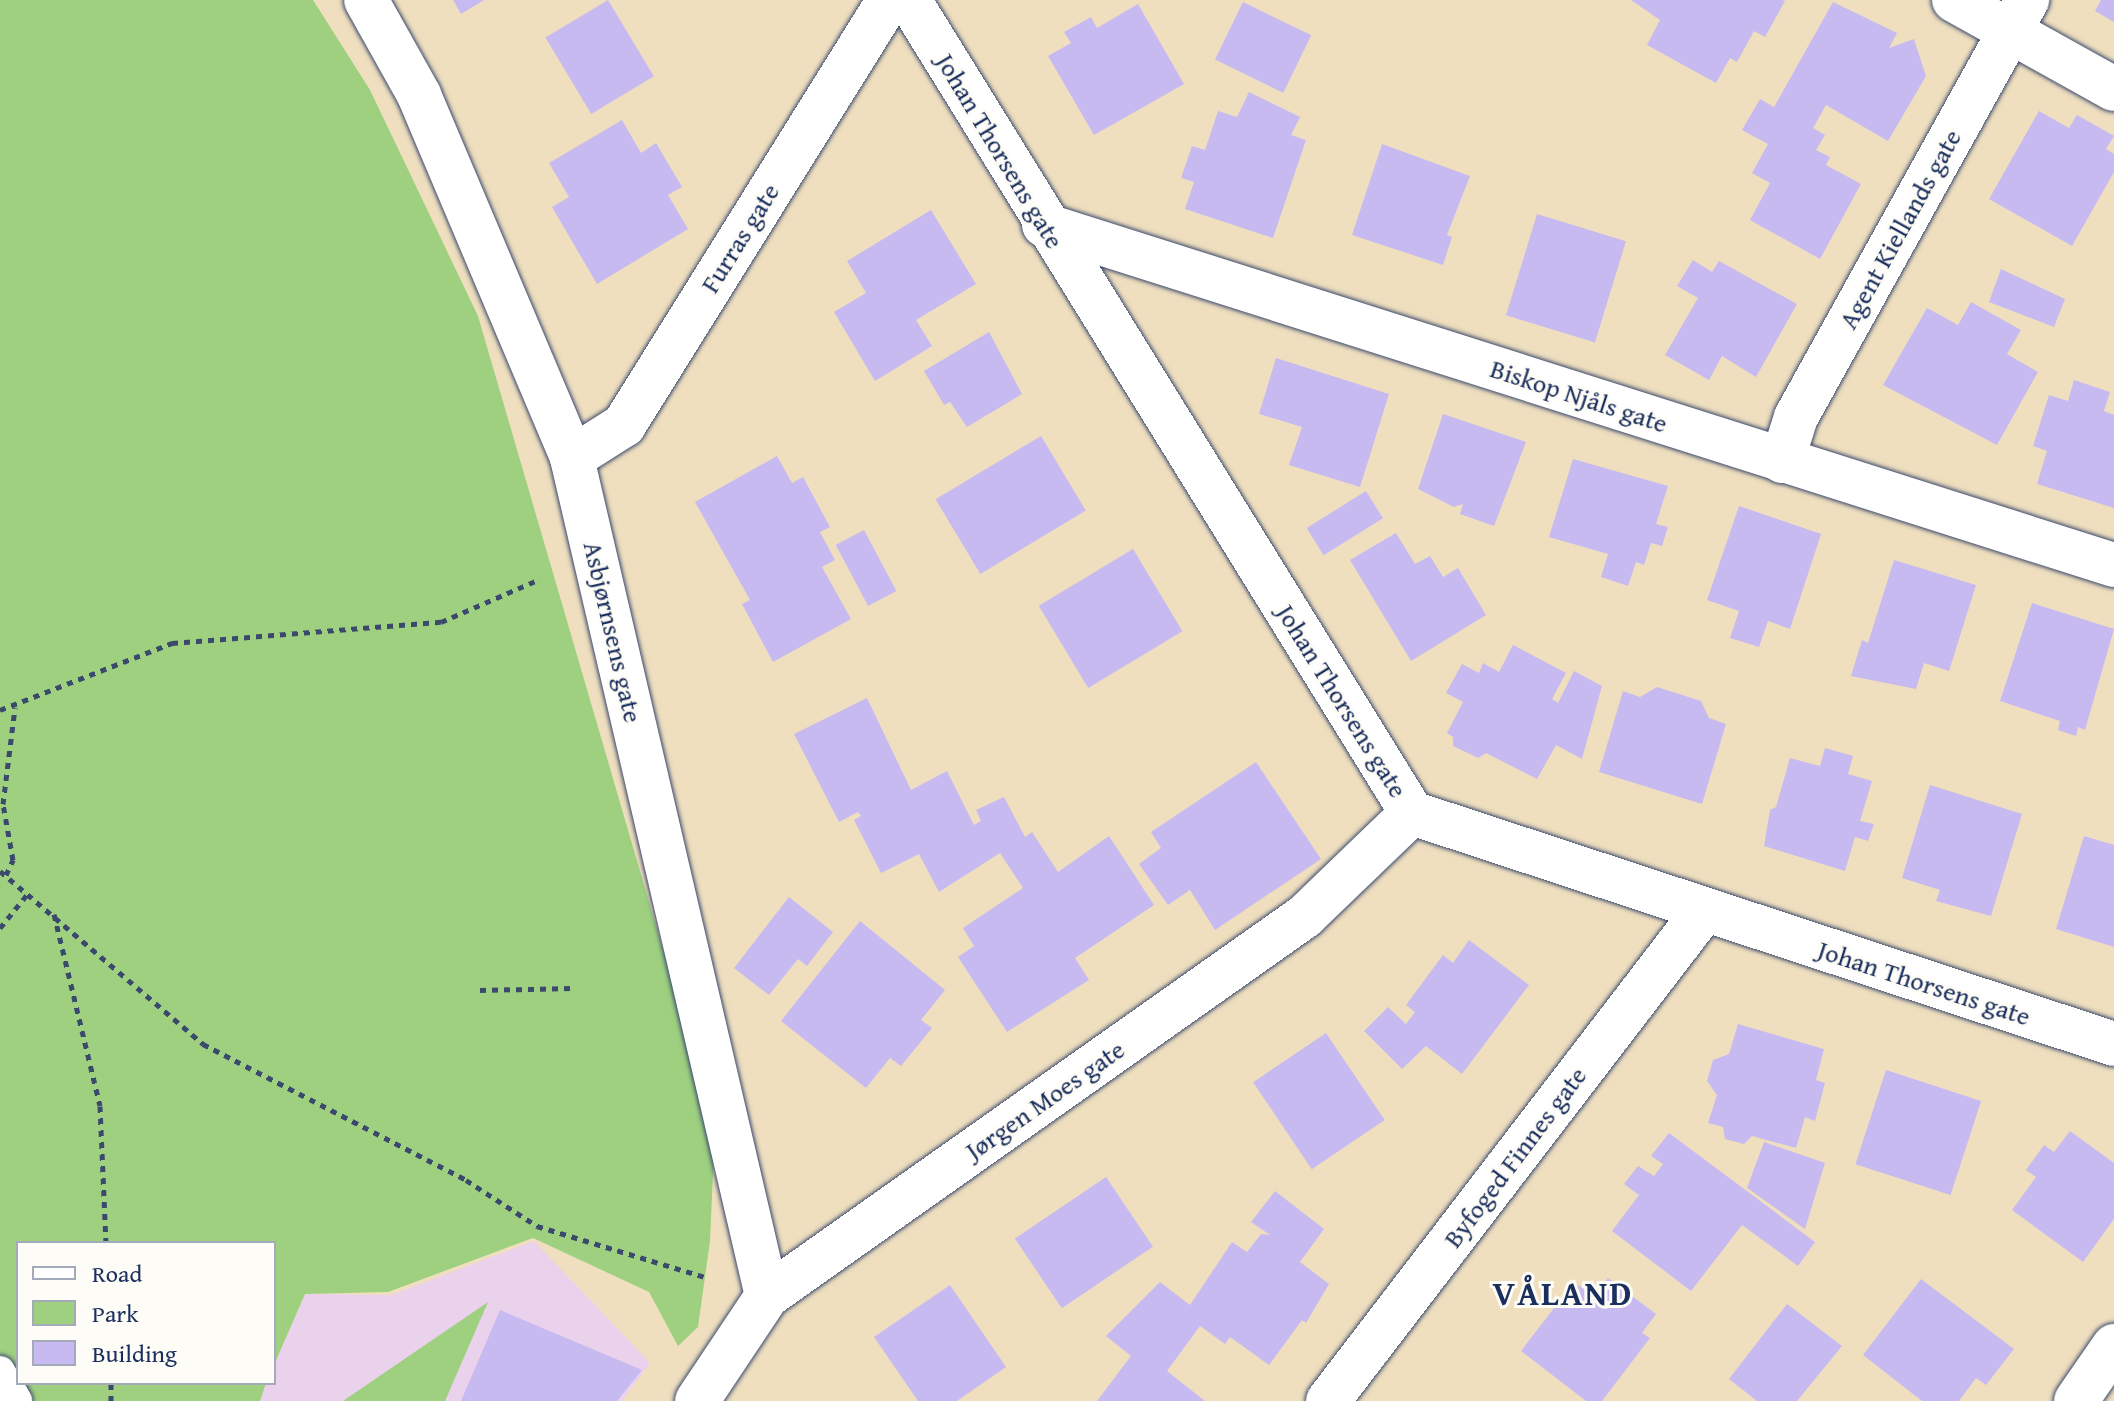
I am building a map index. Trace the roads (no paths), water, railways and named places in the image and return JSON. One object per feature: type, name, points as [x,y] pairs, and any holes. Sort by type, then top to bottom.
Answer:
[{"type":"street","name":"Asbjørnsens gate","points":[[366,0],[419,95],[572,458],[767,1296]]},
{"type":"street","name":"Furras gate","points":[[572,458],[624,425],[889,0]]},
{"type":"street","name":"Johan Thorsens gate","points":[[909,0],[1044,225],[1412,813],[1703,912],[2114,1044]]},
{"type":"street","points":[[1954,0],[2018,16],[2114,89]]},
{"type":"street","name":"Agent Kiellands gate","points":[[1782,461],[1796,417],[2018,16]]},
{"type":"street","name":"Biskop Njåls gate","points":[[1044,225],[2114,565]]},
{"type":"street","name":"Jørgen Moes gate","points":[[697,1401],[767,1296],[1305,916],[1412,813]]},
{"type":"street","name":"Byfoged Finnes gate","points":[[1328,1401],[1703,912]]},
{"type":"street","points":[[2076,1401],[2114,1346]]},
{"type":"lane","points":[[0,1371],[17,1401]]},
{"type":"district","name":"VÅLAND","points":[[1563,1293]]}]
